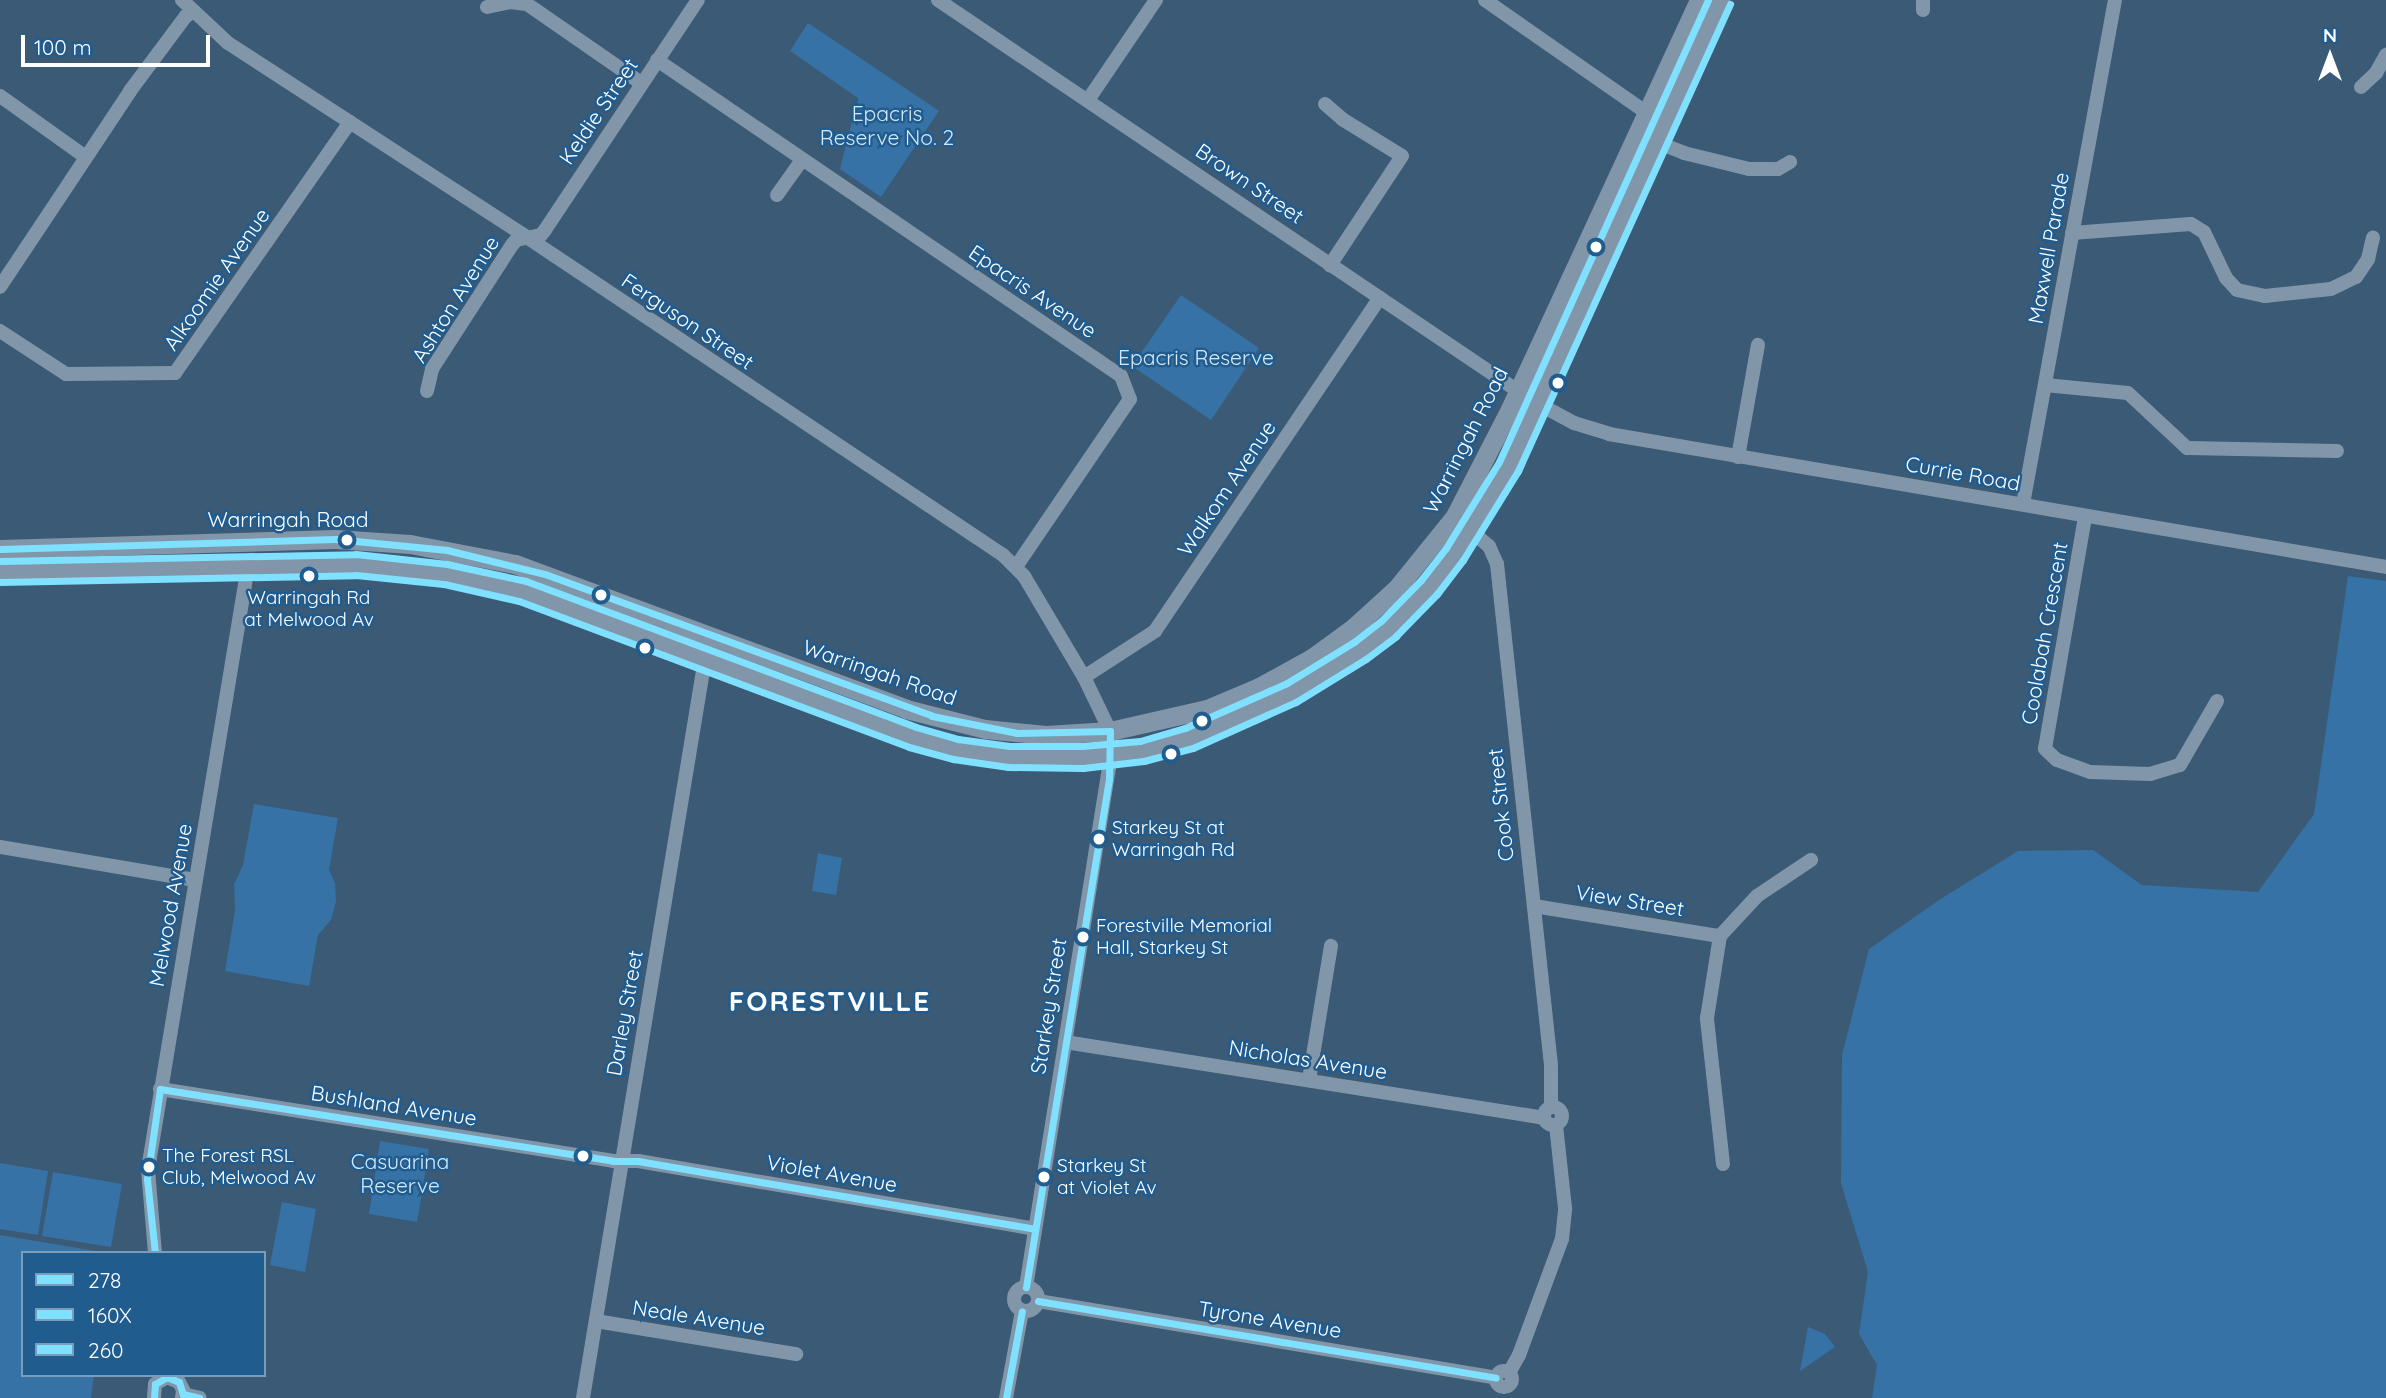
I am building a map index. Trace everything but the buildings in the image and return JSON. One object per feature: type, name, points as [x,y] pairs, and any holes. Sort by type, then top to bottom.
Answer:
[{"type":"highway","name":"Warringah Road","points":[[0,572],[356,564],[446,574],[522,591],[913,737],[956,749],[1009,757],[1111,755],[1142,751],[1200,734],[1251,713],[1334,669],[1388,629],[1429,587],[1471,531],[1508,467],[1656,142],[1656,117],[1699,0]]},
{"type":"highway","name":"Warringah Road","points":[[0,549],[335,539],[410,544],[515,564],[906,709],[941,719],[1017,733],[1110,731],[1154,723],[1225,702],[1312,658],[1353,628],[1397,588],[1455,516],[1518,391],[1637,133],[1656,117],[1720,0]]},
{"type":"highway","points":[[1637,133],[1656,142]]},
{"type":"highway","name":"Brown Street","points":[[1518,391],[1537,403]]},
{"type":"highway","name":"Cook Street","points":[[1455,516],[1471,531]]},
{"type":"highway","name":"Darley Street","points":[[705,659],[710,635]]},
{"type":"highway","name":"Starkey Street","points":[[1110,731],[1111,755]]},
{"type":"street","name":"Ferguson Street","points":[[182,0],[228,43],[528,238],[1016,567],[1084,677],[1110,731]]},
{"type":"street","name":"Keldie Street","points":[[528,238],[541,235],[545,230],[698,0]]},
{"type":"street","name":"Brown Street","points":[[938,0],[1518,391]]},
{"type":"street","points":[[1088,100],[1156,0]]},
{"type":"street","points":[[1485,0],[1656,117]]},
{"type":"street","name":"Maxwell Parade","points":[[2023,504],[2115,0]]},
{"type":"street","points":[[487,7],[510,2],[527,4],[641,83]]},
{"type":"street","points":[[0,287],[84,156],[170,37],[194,11]]},
{"type":"street","points":[[2361,87],[2376,73],[2386,55]]},
{"type":"street","name":"Epacris Avenue","points":[[657,60],[1121,376],[1130,398],[1016,567]]},
{"type":"street","points":[[0,96],[84,156]]},
{"type":"street","points":[[1325,104],[1342,119],[1402,156],[1330,265]]},
{"type":"street","name":"Alkoomie Avenue","points":[[0,331],[66,374],[175,373],[350,122]]},
{"type":"street","points":[[1656,142],[1684,153],[1749,169],[1777,169],[1790,162]]},
{"type":"street","points":[[777,195],[802,160]]},
{"type":"street","points":[[2072,233],[2191,224],[2204,232],[2226,278],[2237,290],[2265,296],[2331,289],[2356,277],[2368,258],[2373,239]]},
{"type":"street","name":"Ashton Avenue","points":[[427,391],[432,369],[505,256],[516,240],[528,238]]},
{"type":"street","name":"Walkom Avenue","points":[[1084,677],[1156,631],[1380,299]]},
{"type":"street","points":[[1738,457],[1758,345]]},
{"type":"street","points":[[2045,385],[2128,393],[2187,448],[2337,451]]},
{"type":"street","name":"Currie Road","points":[[1537,403],[1592,429],[1738,457],[2386,567]]},
{"type":"street","name":"Coolabah Crescent","points":[[2085,517],[2045,748],[2057,760],[2090,772],[2150,774],[2180,765],[2217,701]]},
{"type":"street","name":"Cook Street","points":[[1471,531],[1489,546],[1497,564],[1551,1065],[1550,1117],[1565,1208],[1562,1239],[1519,1355],[1503,1384]]},
{"type":"street","name":"Melwood Avenue","points":[[155,1251],[147,1179],[248,566]]},
{"type":"street","name":"Darley Street","points":[[583,1398],[705,659]]},
{"type":"street","name":"Starkey Street","points":[[1026,1287],[1111,755]]},
{"type":"street","points":[[0,847],[195,880]]},
{"type":"street","points":[[1723,1164],[1707,1018],[1720,936],[1757,896],[1811,860]]},
{"type":"street","name":"View Street","points":[[1534,906],[1720,936]]},
{"type":"street","points":[[1309,1080],[1331,946]]},
{"type":"street","name":"Nicholas Avenue","points":[[1065,1042],[1550,1117]]},
{"type":"street","name":"Bushland Avenue","points":[[160,1089],[622,1161]]},
{"type":"street","name":"Violet Avenue","points":[[622,1161],[716,1174],[1034,1230]]},
{"type":"street","points":[[1026,1287],[1033,1290],[1038,1301],[1031,1310],[1022,1311],[1015,1304],[1014,1296],[1018,1290],[1026,1287]]},
{"type":"street","name":"Tyrone Avenue","points":[[1038,1301],[1503,1384]]},
{"type":"street","points":[[1006,1398],[1022,1311]]},
{"type":"street","name":"Neale Avenue","points":[[596,1321],[796,1354]]},
{"type":"street","points":[[155,1398],[155,1384],[166,1377]]},
{"type":"street","points":[[169,1377],[179,1382],[182,1396],[200,1398]]},
{"type":"green space","name":"Epacris Reserve No. 2","points":[[808,23],[939,111],[881,197],[840,169],[858,98],[790,51]]},
{"type":"green space","name":"Epacris Reserve","points":[[1181,295],[1259,348],[1211,420],[1132,366]]},
{"type":"green space","points":[[2348,576],[2386,581],[2386,1398],[1872,1398],[1877,1365],[1859,1334],[1868,1272],[1841,1183],[1842,1055],[1869,949],[1939,900],[2018,851],[2093,850],[2142,885],[2258,892],[2314,814]]},
{"type":"green space","points":[[254,804],[338,818],[329,870],[335,883],[336,901],[331,920],[318,935],[309,986],[225,971],[235,910],[234,884],[243,865]]},
{"type":"green space","points":[[818,853],[842,858],[836,895],[812,891]]},
{"type":"green space","name":"Casuarina Reserve","points":[[380,1141],[429,1149],[417,1222],[369,1214]]},
{"type":"green space","points":[[0,1163],[48,1171],[38,1235],[0,1229]]},
{"type":"green space","points":[[53,1172],[122,1184],[111,1247],[42,1236]]},
{"type":"green space","points":[[282,1202],[316,1209],[305,1272],[270,1265]]},
{"type":"green space","points":[[0,1235],[96,1251],[21,1251],[21,1377],[94,1377],[91,1398],[0,1398]]},
{"type":"green space","points":[[1808,1327],[1825,1334],[1835,1347],[1800,1371]]},
{"type":"transit line","name":"260","points":[[0,561],[356,554],[447,564],[526,581],[916,727],[958,739],[1010,746],[1082,746],[1140,741],[1185,728],[1287,683],[1354,642],[1381,621],[1421,580],[1446,548],[1499,462],[1708,0]]},
{"type":"transit line","name":"160X","points":[[0,582],[356,575],[444,584],[519,601],[909,747],[953,759],[1008,767],[1083,768],[1144,761],[1193,748],[1296,702],[1366,659],[1396,636],[1437,594],[1463,560],[1518,471],[1730,4]]},
{"type":"transit line","name":"278","points":[[0,549],[335,539],[447,550],[545,574],[932,716],[1017,733],[1110,731],[1109,779],[1026,1287]]},
{"type":"transit line","name":"278","points":[[155,1251],[147,1179],[160,1089],[613,1161],[638,1161],[1034,1229]]},
{"type":"transit line","name":"278","points":[[1038,1301],[1496,1378]]},
{"type":"transit line","name":"278","points":[[1006,1398],[1022,1311]]},
{"type":"transit line","name":"278","points":[[154,1398],[155,1384],[167,1377],[179,1382],[183,1394],[200,1398]]},
{"type":"place","name":"Warringah Rd at Melwood Av","points":[[309,576]]},
{"type":"place","name":"Starkey St at Warringah Rd","points":[[1099,839]]},
{"type":"place","name":"Forestville Memorial Hall, Starkey St","points":[[1083,937]]},
{"type":"place","name":"The Forest RSL Club, Melwood Av","points":[[149,1167]]},
{"type":"place","name":"Starkey St at Violet Av","points":[[1044,1177]]},
{"type":"district","name":"FORESTVILLE","points":[[830,1001]]}]
